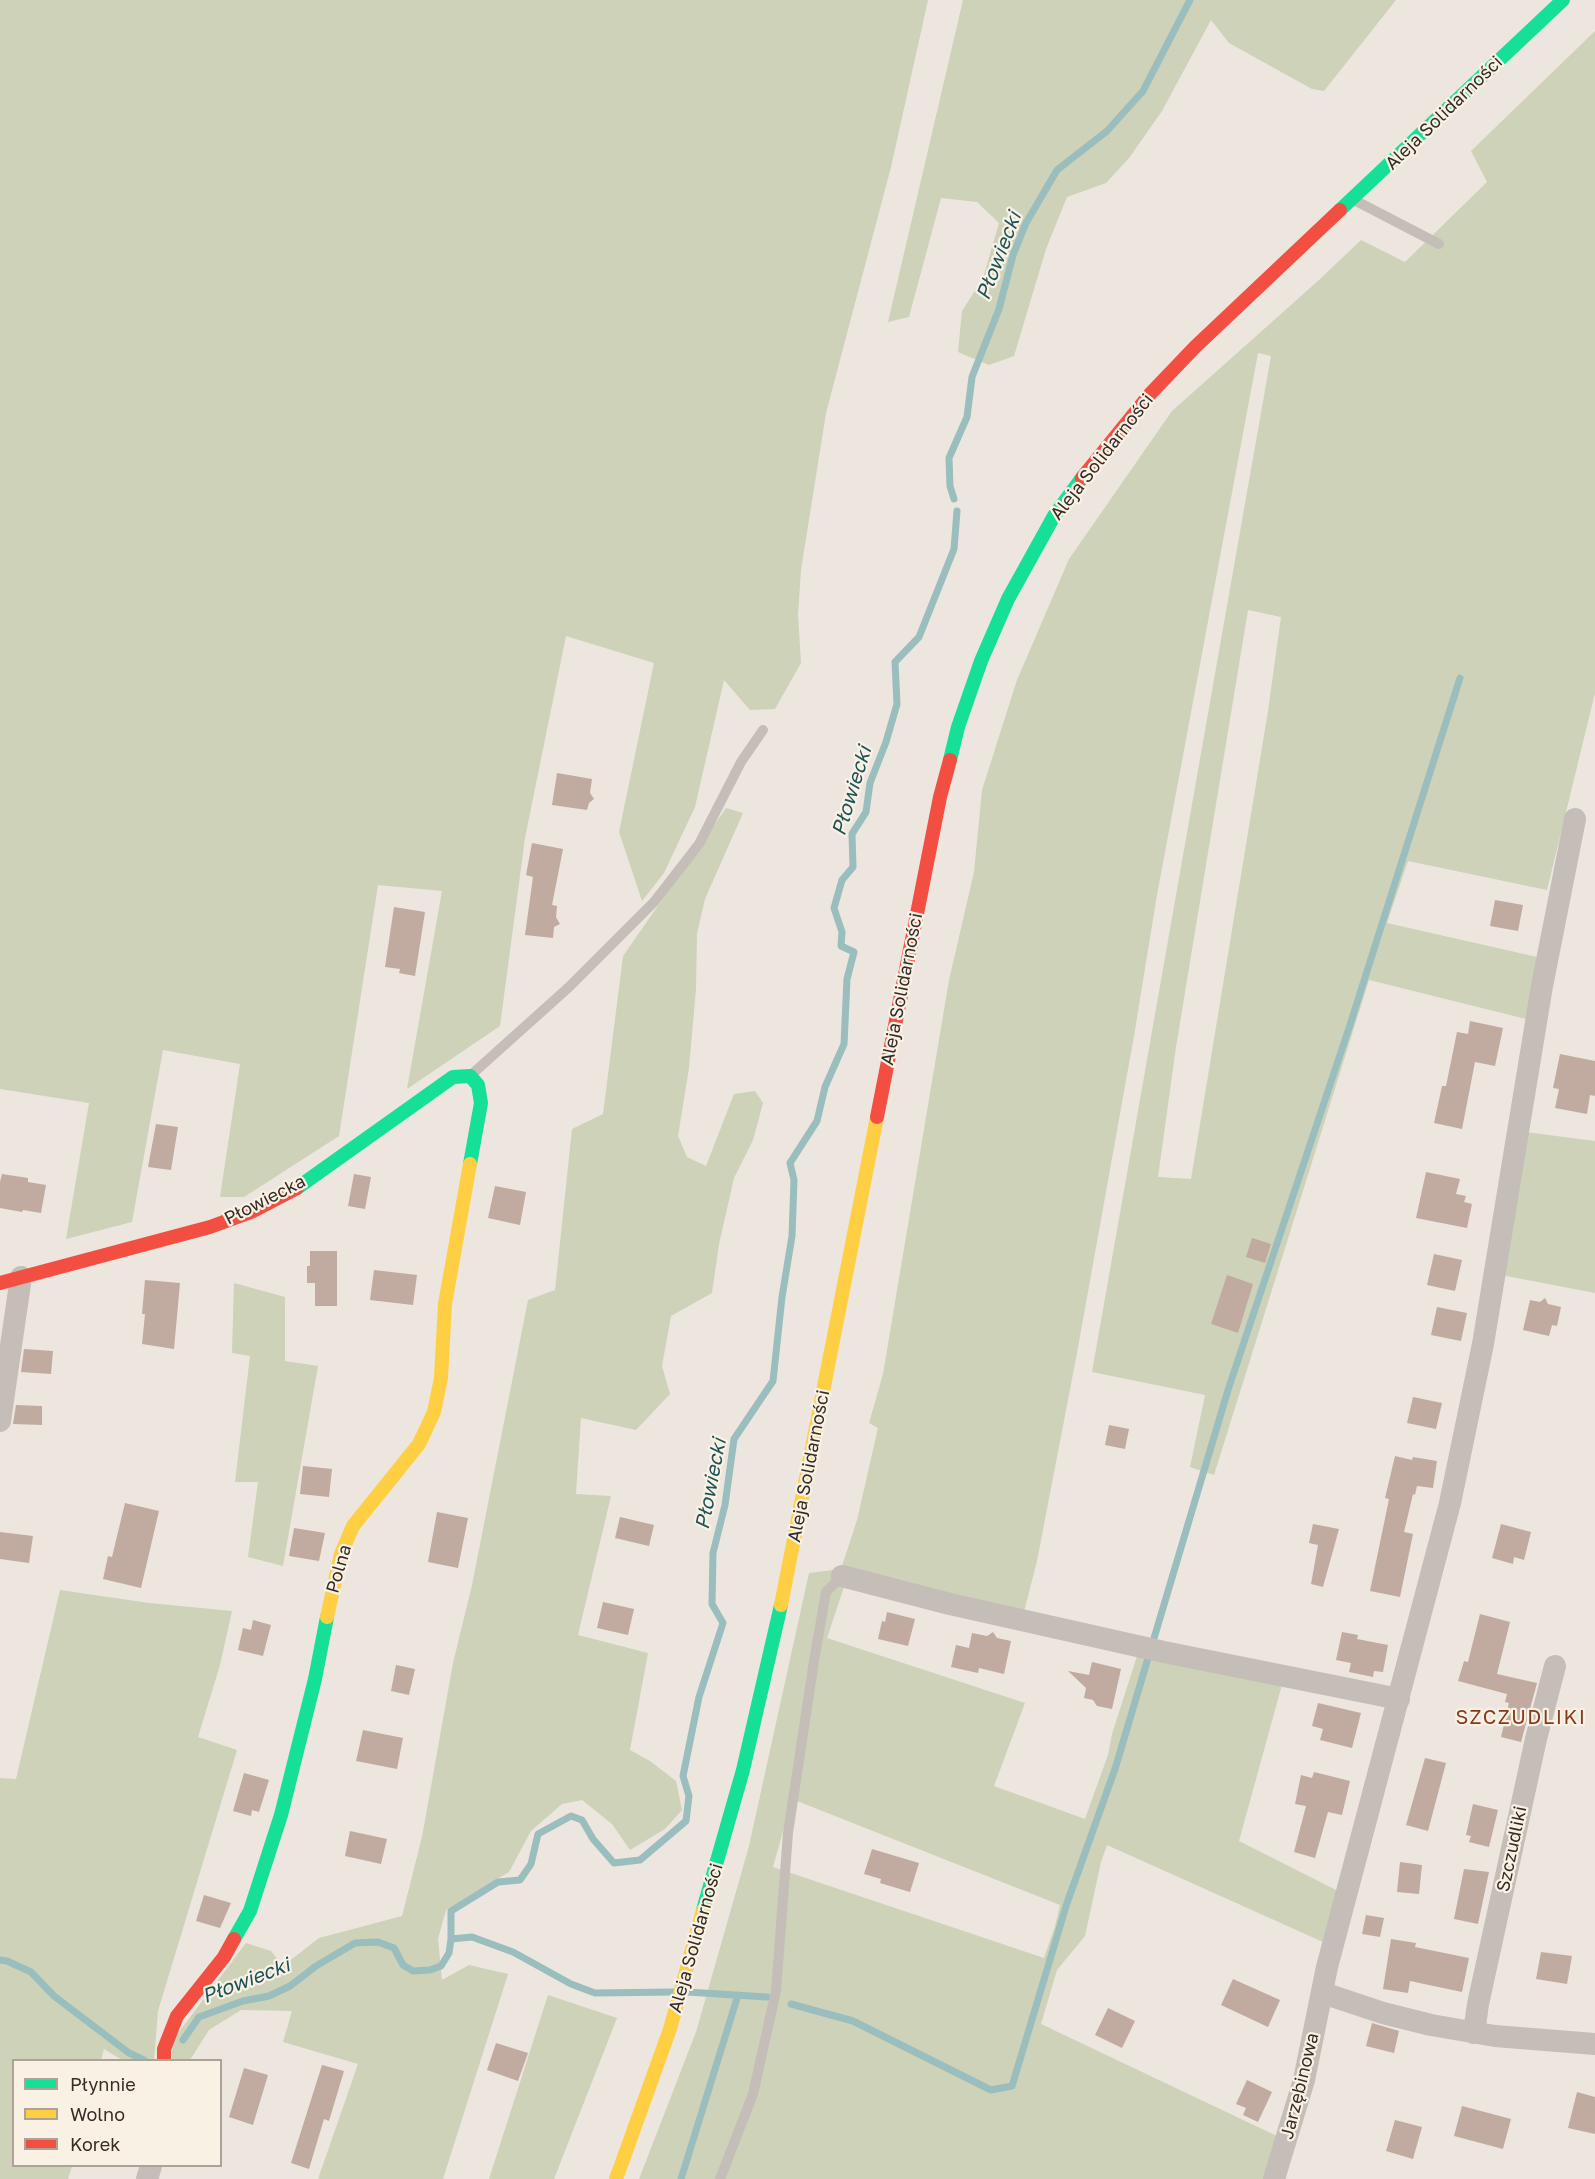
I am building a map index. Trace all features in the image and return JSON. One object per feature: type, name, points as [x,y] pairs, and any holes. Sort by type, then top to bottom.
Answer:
[{"type":"main road","name":"Aleja Solidarności","points":[[615,2179],[670,2029],[743,1770],[784,1594],[940,797],[958,727],[981,661],[1008,599],[1054,516],[1103,450],[1151,393],[1195,347],[1563,0]]},
{"type":"main road","name":"Płowiecka","points":[[11,1280],[210,1227],[251,1212],[292,1191],[453,1077],[470,1076]]},
{"type":"main road","name":"Polna","points":[[164,2055],[177,2016],[224,1957],[249,1911],[281,1815],[315,1679],[341,1554],[353,1526],[418,1444],[434,1412],[441,1378],[445,1304],[481,1103],[478,1085],[470,1076]]},
{"type":"street","name":"Jarzębinowa","points":[[1274,2179],[1304,2080],[1327,1967],[1400,1699],[1450,1503],[1479,1368],[1542,986],[1575,819]]},
{"type":"street","points":[[0,1420],[11,1280]]},
{"type":"street","points":[[842,1576],[950,1604],[1164,1652],[1400,1699]]},
{"type":"street","name":"Szczudliki","points":[[1474,2032],[1536,1739],[1555,1666]]},
{"type":"street","points":[[1323,1993],[1383,2013],[1474,2032],[1595,2044]]},
{"type":"lane","points":[[1353,199],[1439,244]]},
{"type":"lane","points":[[470,1076],[569,987],[654,902],[699,843],[741,762],[763,730]]},
{"type":"lane","points":[[720,2179],[753,2094],[774,2001],[788,1833],[814,1662],[826,1592],[842,1576]]},
{"type":"green space","points":[[0,0],[928,0],[891,167],[826,413],[801,570],[798,615],[801,663],[775,709],[750,710],[724,680],[695,807],[664,873],[642,901],[619,832],[654,663],[566,636],[525,838],[500,1026],[407,1089],[442,891],[378,885],[339,1136],[244,1197],[220,1197],[240,1064],[163,1050],[132,1222],[66,1239],[89,1103],[0,1089]]},
{"type":"green space","points":[[963,0],[1396,0],[1324,91],[1312,89],[1229,43],[1211,20],[1162,111],[1129,158],[1106,183],[1067,197],[1046,249],[1014,356],[989,365],[958,352],[962,311],[983,278],[999,223],[977,202],[941,198],[909,317],[888,322]]},
{"type":"green space","points":[[1595,31],[1595,693],[1547,890],[1408,861],[1387,923],[1537,957],[1526,1019],[1369,980],[1214,1475],[1190,1467],[1205,1395],[1092,1372],[1271,356],[1258,353],[1157,895],[1077,1353],[1037,1561],[1024,1612],[844,1587],[827,1638],[1025,1703],[994,1786],[1085,1819],[1108,1755],[1112,1734],[1139,1650],[1283,1681],[1239,1841],[1342,1893],[1323,1942],[1107,1845],[1101,1862],[1085,1936],[1057,1970],[1041,2024],[1279,2137],[1266,2179],[639,2179],[696,2032],[749,1846],[809,1573],[841,1569],[857,1520],[878,1428],[869,1423],[883,1374],[949,980],[974,872],[982,790],[1017,680],[1069,559],[1172,411],[1361,240],[1405,262],[1487,182],[1471,151]],"holes":[[[1248,610],[1281,617],[1268,711],[1191,1179],[1158,1177],[1176,1047]],[[792,1799],[1060,1905],[1044,1958],[773,1867]]]},
{"type":"green space","points":[[726,808],[743,813],[705,899],[697,933],[696,989],[689,1068],[678,1136],[687,1157],[706,1166],[734,1094],[755,1091],[763,1103],[753,1140],[734,1178],[719,1244],[712,1293],[671,1316],[662,1366],[670,1394],[636,1430],[581,1418],[576,1494],[611,1496],[578,1635],[648,1653],[630,1750],[650,1761],[676,1781],[682,1810],[665,1829],[630,1850],[612,1824],[582,1800],[562,1804],[531,1831],[509,1872],[446,1910],[438,1939],[442,1980],[469,1965],[508,1974],[443,2179],[318,2179],[358,2064],[283,2042],[292,2011],[241,2010],[209,2030],[191,2059],[172,2059],[172,2041],[246,1943],[271,1951],[283,1966],[319,1938],[402,1916],[422,1837],[453,1663],[472,1585],[528,1300],[555,1290],[572,1129],[603,1114],[623,956]]},
{"type":"green space","points":[[1525,1132],[1595,1141],[1595,1293],[1501,1275]]},
{"type":"green space","points":[[234,1283],[285,1297],[285,1361],[318,1366],[283,1566],[248,1557],[258,1482],[235,1482],[250,1356],[232,1353]]},
{"type":"green space","points":[[60,1590],[149,1603],[232,1611],[220,1665],[198,1737],[237,1750],[158,2011],[154,2059],[120,2059],[104,2049],[101,2059],[12,2059],[12,2167],[72,2167],[68,2179],[0,2179],[0,1778],[16,1779]]},
{"type":"green space","points":[[548,1995],[617,2018],[554,2179],[489,2179]]},
{"type":"building","points":[[557,773],[592,779],[590,793],[594,799],[589,803],[587,810],[552,805]]},
{"type":"building","points":[[532,843],[563,849],[552,905],[557,906],[556,917],[560,924],[554,927],[553,938],[525,935],[533,877],[526,875]]},
{"type":"building","points":[[1495,900],[1523,905],[1518,931],[1490,926]]},
{"type":"building","points":[[394,907],[425,912],[415,976],[399,973],[400,969],[385,967]]},
{"type":"building","points":[[1470,1021],[1503,1028],[1495,1066],[1475,1062],[1462,1129],[1434,1123],[1442,1086],[1446,1086],[1457,1032],[1468,1034]]},
{"type":"building","points":[[1560,1054],[1595,1061],[1595,1096],[1590,1095],[1587,1114],[1555,1108],[1559,1089],[1553,1088]]},
{"type":"building","points":[[156,1124],[178,1127],[171,1170],[148,1167]]},
{"type":"building","points":[[1426,1172],[1460,1179],[1456,1194],[1466,1196],[1464,1202],[1472,1204],[1467,1228],[1416,1218]]},
{"type":"building","points":[[2,1174],[28,1178],[28,1182],[46,1185],[41,1213],[0,1208]]},
{"type":"building","points":[[354,1174],[371,1177],[365,1209],[348,1206]]},
{"type":"building","points":[[495,1186],[526,1192],[520,1225],[488,1218]]},
{"type":"building","points":[[1252,1238],[1271,1244],[1265,1263],[1246,1257]]},
{"type":"building","points":[[310,1251],[337,1251],[337,1306],[315,1306],[315,1283],[307,1283]]},
{"type":"building","points":[[1434,1254],[1462,1260],[1455,1291],[1427,1285]]},
{"type":"building","points":[[374,1270],[417,1275],[413,1305],[370,1300]]},
{"type":"building","points":[[1227,1275],[1253,1284],[1238,1333],[1211,1324]]},
{"type":"building","points":[[145,1280],[180,1283],[174,1349],[142,1344]]},
{"type":"building","points":[[1545,1298],[1548,1304],[1561,1307],[1557,1326],[1552,1325],[1549,1336],[1523,1330],[1530,1300],[1540,1302]]},
{"type":"building","points":[[1437,1307],[1467,1313],[1461,1341],[1431,1335]]},
{"type":"building","points":[[24,1349],[53,1351],[51,1374],[21,1372]]},
{"type":"building","points":[[1413,1397],[1442,1403],[1436,1429],[1407,1423]]},
{"type":"building","points":[[16,1405],[42,1406],[42,1425],[13,1424]]},
{"type":"building","points":[[1109,1425],[1129,1429],[1125,1449],[1105,1445]]},
{"type":"building","points":[[1395,1456],[1412,1460],[1413,1457],[1437,1461],[1433,1488],[1417,1486],[1415,1495],[1413,1494],[1404,1532],[1413,1534],[1400,1597],[1370,1591],[1389,1499],[1385,1498]]},
{"type":"building","points":[[303,1466],[332,1469],[329,1497],[300,1494]]},
{"type":"building","points":[[125,1503],[159,1511],[141,1588],[103,1579],[108,1556],[112,1557]]},
{"type":"building","points":[[437,1512],[468,1518],[458,1568],[428,1562]]},
{"type":"building","points":[[620,1517],[654,1525],[649,1546],[615,1538]]},
{"type":"building","points":[[1313,1524],[1339,1529],[1323,1587],[1311,1584],[1318,1545],[1309,1543]]},
{"type":"building","points":[[1501,1524],[1531,1532],[1524,1560],[1514,1557],[1513,1564],[1492,1558]]},
{"type":"building","points":[[294,1528],[325,1533],[319,1561],[289,1556]]},
{"type":"building","points":[[0,1532],[33,1536],[29,1563],[0,1559]]},
{"type":"building","points":[[603,1602],[634,1609],[628,1635],[597,1628]]},
{"type":"building","points":[[887,1612],[915,1619],[908,1646],[878,1639],[882,1621],[885,1622]]},
{"type":"building","points":[[1480,1614],[1510,1622],[1497,1674],[1537,1683],[1521,1742],[1501,1737],[1509,1703],[1505,1702],[1507,1694],[1458,1681],[1464,1661],[1468,1662]]},
{"type":"building","points":[[253,1620],[271,1625],[263,1656],[238,1650],[243,1628],[251,1630]]},
{"type":"building","points":[[993,1632],[997,1638],[1011,1641],[1004,1674],[979,1668],[978,1673],[951,1667],[956,1645],[969,1648],[972,1633],[987,1636]]},
{"type":"building","points":[[1342,1632],[1358,1635],[1357,1639],[1388,1645],[1383,1672],[1374,1671],[1373,1677],[1349,1672],[1351,1663],[1336,1660]]},
{"type":"building","points":[[1092,1662],[1121,1669],[1112,1709],[1097,1706],[1093,1700],[1084,1698],[1086,1688],[1068,1671],[1089,1675]]},
{"type":"building","points":[[396,1665],[415,1669],[409,1695],[391,1691]]},
{"type":"building","points":[[1318,1703],[1361,1713],[1352,1748],[1320,1740],[1323,1729],[1312,1726]]},
{"type":"building","points":[[363,1730],[403,1738],[397,1769],[356,1761]]},
{"type":"building","points":[[1425,1758],[1446,1763],[1428,1831],[1406,1825]]},
{"type":"building","points":[[1314,1772],[1350,1781],[1342,1815],[1328,1812],[1315,1858],[1294,1852],[1306,1806],[1295,1804],[1301,1775],[1312,1778]]},
{"type":"building","points":[[244,1773],[269,1780],[259,1812],[252,1810],[251,1816],[233,1811]]},
{"type":"building","points":[[1473,1804],[1498,1810],[1489,1847],[1469,1842],[1471,1836],[1466,1835]]},
{"type":"building","points":[[350,1831],[387,1839],[381,1864],[345,1856]]},
{"type":"building","points":[[872,1849],[919,1863],[910,1892],[880,1883],[881,1879],[864,1874]]},
{"type":"building","points":[[1400,1862],[1422,1865],[1419,1894],[1397,1892]]},
{"type":"building","points":[[1464,1869],[1489,1872],[1478,1924],[1454,1919]]},
{"type":"building","points":[[204,1895],[231,1903],[220,1928],[196,1921]]},
{"type":"building","points":[[1366,1915],[1384,1918],[1380,1937],[1362,1934]]},
{"type":"building","points":[[1391,1939],[1416,1943],[1415,1947],[1469,1958],[1462,1992],[1410,1981],[1408,1993],[1383,1989]]},
{"type":"building","points":[[1541,1952],[1572,1956],[1567,1984],[1536,1979]]},
{"type":"building","points":[[1233,1979],[1280,2000],[1268,2027],[1221,2005]]},
{"type":"building","points":[[1108,2008],[1135,2021],[1122,2048],[1095,2035]]},
{"type":"building","points":[[1372,2023],[1399,2031],[1394,2053],[1366,2046]]},
{"type":"building","points":[[496,2043],[528,2053],[518,2081],[487,2070]]},
{"type":"building","points":[[322,2065],[344,2071],[329,2121],[324,2119],[309,2169],[291,2163]]},
{"type":"building","points":[[244,2068],[268,2075],[253,2125],[229,2117]]},
{"type":"building","points":[[1247,2080],[1272,2092],[1258,2122],[1243,2115],[1246,2108],[1236,2104]]},
{"type":"building","points":[[1577,2092],[1595,2097],[1595,2134],[1568,2128]]},
{"type":"building","points":[[1462,2106],[1511,2119],[1503,2149],[1454,2136]]},
{"type":"building","points":[[1395,2120],[1422,2127],[1413,2159],[1386,2151]]},
{"type":"waterway","name":"Płowiecki","points":[[954,499],[950,486],[949,458],[967,417],[972,377],[999,309],[1013,255],[1026,223],[1057,170],[1107,131],[1143,91],[1190,0]]},
{"type":"waterway","name":"Płowiecki","points":[[183,2040],[199,2017],[243,2001],[269,1996],[290,1986],[316,1966],[355,1943],[378,1942],[394,1948],[403,1965],[413,1971],[430,1970],[441,1966],[449,1953],[451,1911],[498,1882],[520,1880],[531,1864],[538,1834],[571,1816],[582,1820],[593,1839],[614,1863],[640,1860],[686,1821],[689,1796],[683,1776],[699,1697],[723,1623],[712,1604],[713,1553],[725,1505],[734,1439],[773,1381],[782,1297],[792,1236],[794,1180],[790,1163],[817,1121],[825,1087],[844,1044],[847,979],[854,952],[841,946],[842,932],[834,908],[842,880],[853,867],[852,834],[866,812],[870,783],[886,742],[897,704],[895,662],[919,637],[954,549],[957,511]]},
{"type":"waterway","points":[[791,2004],[853,2021],[991,2090],[1012,2086],[1067,1903],[1115,1769],[1228,1390],[1349,1028],[1460,678]]},
{"type":"waterway","points":[[451,1939],[472,1937],[513,1952],[571,1984],[595,1993],[673,1992]]},
{"type":"waterway","name":"Płowiecki","points":[[0,1960],[31,1972],[54,1996],[129,2053],[142,2059]]},
{"type":"waterway","points":[[687,1992],[767,1997]]},
{"type":"waterway","points":[[681,2179],[738,1995]]},
{"type":"traffic: fast","points":[[1340,210],[1563,0]]},
{"type":"traffic: fast","points":[[950,760],[958,727],[981,661],[1008,599],[1054,516],[1082,478]]},
{"type":"traffic: fast","points":[[297,1188],[453,1077],[470,1076],[478,1085],[481,1103],[470,1164]]},
{"type":"traffic: fast","points":[[703,1910],[743,1770],[781,1605]]},
{"type":"traffic: fast","points":[[234,1939],[250,1911],[281,1815],[315,1679],[327,1617]]},
{"type":"traffic: slow","points":[[781,1605],[877,1117]]},
{"type":"traffic: slow","points":[[327,1617],[341,1554],[353,1526],[419,1444],[434,1412],[441,1378],[445,1304],[470,1164]]},
{"type":"traffic: slow","points":[[616,2179],[670,2029],[703,1910]]},
{"type":"traffic: jam","points":[[1082,478],[1151,393],[1195,347],[1340,210]]},
{"type":"traffic: jam","points":[[877,1117],[940,797],[950,760]]},
{"type":"traffic: jam","points":[[0,1283],[210,1227],[251,1212],[297,1188]]},
{"type":"traffic: jam","points":[[164,2059],[164,2049],[177,2016],[224,1957],[234,1939]]},
{"type":"district","name":"SZCZUDLIKI","points":[[1521,1718]]}]
